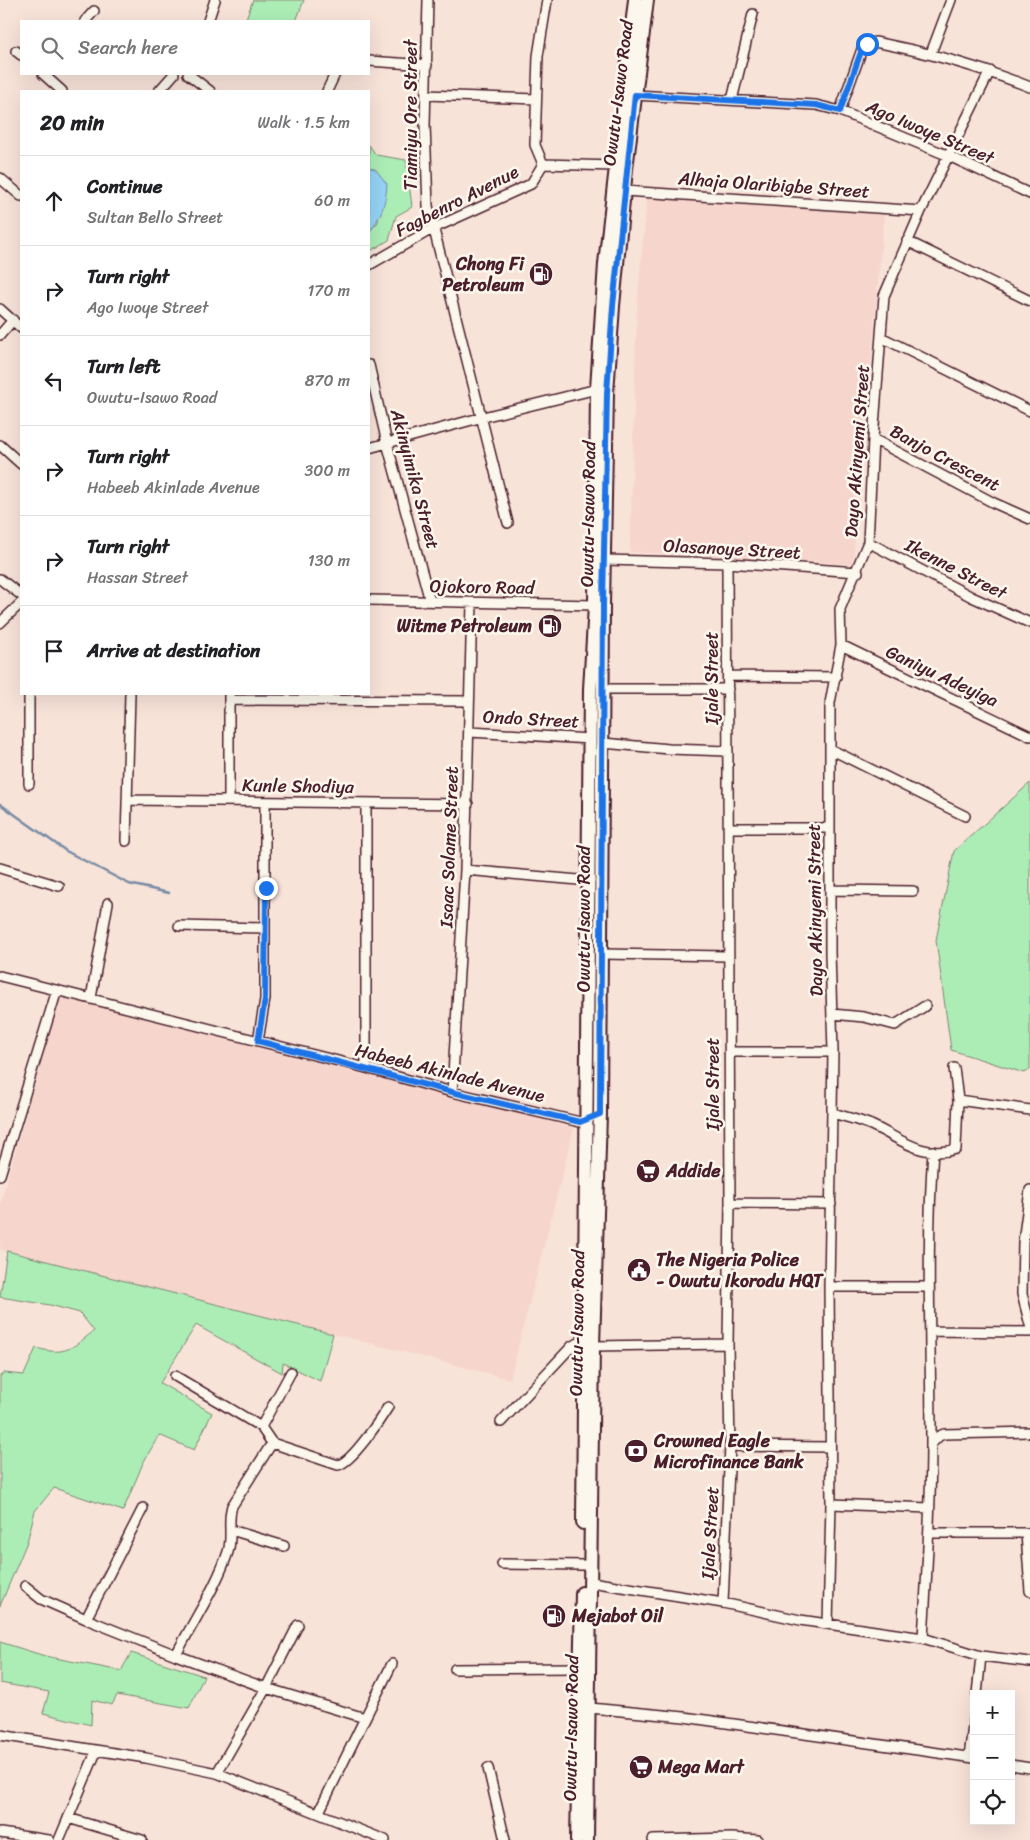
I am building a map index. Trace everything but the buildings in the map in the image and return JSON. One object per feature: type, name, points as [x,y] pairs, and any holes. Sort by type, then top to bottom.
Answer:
[{"type":"street","points":[[208,20],[216,0]]},
{"type":"street","name":"Tiamiyu Ore Street","points":[[428,0],[426,182],[432,229],[483,417],[508,523]]},
{"type":"street","points":[[543,164],[535,145],[536,99],[538,56],[547,0]]},
{"type":"street","name":"Owutu-Isawo Road","points":[[587,1840],[591,1582],[586,1120],[590,881],[590,688],[595,605],[597,389],[604,264],[635,0]]},
{"type":"street","name":"Owutu-Isawo Road","points":[[577,1840],[588,1345],[600,1114],[607,393],[613,306],[647,0]]},
{"type":"street","points":[[931,53],[951,0]]},
{"type":"street","points":[[87,20],[94,11]]},
{"type":"street","points":[[732,100],[753,14]]},
{"type":"street","points":[[840,111],[862,49],[867,44],[875,42],[931,53],[990,71],[1030,87]]},
{"type":"street","points":[[370,61],[427,65]]},
{"type":"street","name":"Dayo Akinyemi Street","points":[[828,1624],[831,1504],[829,1447],[833,1113],[830,703],[841,646],[840,609],[858,572],[868,542],[873,439],[884,296],[921,211],[990,71]]},
{"type":"street","points":[[44,75],[61,90]]},
{"type":"street","points":[[160,90],[173,75]]},
{"type":"street","points":[[189,75],[209,90]]},
{"type":"street","points":[[327,90],[335,75]]},
{"type":"street","points":[[426,95],[536,99]]},
{"type":"street","name":"Ago Iwoye Street","points":[[635,95],[816,105],[840,111],[949,156],[1030,194]]},
{"type":"street","name":"Fagbenro Avenue","points":[[370,264],[432,229],[531,184],[543,164],[615,166]]},
{"type":"street","points":[[0,178],[20,195]]},
{"type":"street","name":"Alhaja Olaribigbe Street","points":[[625,191],[921,211]]},
{"type":"street","points":[[907,241],[1030,301]]},
{"type":"street","points":[[0,309],[20,327]]},
{"type":"street","points":[[0,335],[13,320]]},
{"type":"street","points":[[881,337],[1030,411]]},
{"type":"street","name":"Akinyimika Street","points":[[370,369],[387,443],[430,601]]},
{"type":"street","points":[[370,448],[597,389]]},
{"type":"street","name":"Banjo Crescent","points":[[873,439],[1030,519]]},
{"type":"street","points":[[0,445],[20,463]]},
{"type":"street","name":"Ikenne Street","points":[[868,542],[972,597],[1030,623]]},
{"type":"street","name":"Olasanoye Street","points":[[604,560],[727,563],[858,572]]},
{"type":"street","name":"Ijale Street","points":[[723,1604],[730,1446],[728,1344],[730,1052],[727,956],[727,563]]},
{"type":"street","points":[[0,579],[20,594]]},
{"type":"street","name":"Ojokoro Road","points":[[370,600],[595,605]]},
{"type":"street","name":"Isaac Solame Street","points":[[452,1092],[468,804],[472,603]]},
{"type":"street","points":[[0,623],[20,604]]},
{"type":"street","name":"Ganiyu Adeyiga","points":[[841,646],[1030,736]]},
{"type":"street","points":[[728,676],[836,677]]},
{"type":"street","points":[[604,689],[728,689]]},
{"type":"street","points":[[29,695],[29,784]]},
{"type":"street","points":[[126,841],[130,695]]},
{"type":"street","points":[[228,801],[229,697],[469,701]]},
{"type":"street","name":"Ondo Street","points":[[470,732],[590,739]]},
{"type":"street","points":[[603,743],[669,750],[728,751]]},
{"type":"street","points":[[830,749],[965,816]]},
{"type":"street","name":"Kunle Shodiya","points":[[128,800],[468,804]]},
{"type":"street","points":[[258,1041],[265,999],[265,802]]},
{"type":"street","points":[[366,803],[366,1068]]},
{"type":"street","points":[[728,828],[830,828]]},
{"type":"street","points":[[0,868],[59,886]]},
{"type":"street","points":[[465,870],[590,881]]},
{"type":"street","points":[[830,890],[913,891]]},
{"type":"street","points":[[91,998],[108,903]]},
{"type":"street","points":[[179,926],[265,928]]},
{"type":"street","points":[[602,954],[727,956]]},
{"type":"street","name":"Habeeb Akinlade Avenue","points":[[0,976],[366,1068],[452,1092],[580,1122],[600,1114]]},
{"type":"street","points":[[0,1175],[57,990]]},
{"type":"street","points":[[832,1014],[864,1017],[895,1025],[924,1006]]},
{"type":"street","points":[[730,1052],[833,1052]]},
{"type":"street","points":[[833,1113],[869,1124],[912,1147],[933,1151],[956,1149],[958,1100],[954,1068]]},
{"type":"street","points":[[958,1100],[1030,1110]]},
{"type":"street","points":[[923,1638],[930,1533],[931,1444],[928,1217],[933,1151]]},
{"type":"street","points":[[1030,1196],[1023,1242],[1022,1294],[1030,1325]]},
{"type":"street","points":[[730,1203],[831,1204]]},
{"type":"street","points":[[830,1288],[928,1287]]},
{"type":"street","points":[[930,1331],[1030,1332]]},
{"type":"street","points":[[501,1422],[572,1346],[579,1343],[588,1345],[728,1344]]},
{"type":"street","points":[[261,1427],[291,1372]]},
{"type":"street","points":[[175,1376],[261,1427],[272,1443],[338,1466],[342,1465],[373,1431],[388,1407]]},
{"type":"street","points":[[931,1444],[944,1434],[1030,1432]]},
{"type":"street","points":[[176,1655],[223,1566],[232,1540],[230,1513],[232,1506],[272,1443]]},
{"type":"street","points":[[730,1446],[829,1447]]},
{"type":"street","points":[[831,1504],[929,1508]]},
{"type":"street","points":[[86,1619],[143,1508]]},
{"type":"street","points":[[231,1530],[284,1546]]},
{"type":"street","points":[[930,1533],[1028,1533],[1030,1591]]},
{"type":"street","points":[[502,1564],[582,1565]]},
{"type":"street","points":[[591,1582],[723,1604],[785,1618],[923,1638],[981,1656],[1030,1662]]},
{"type":"street","points":[[25,1586],[41,1598],[86,1619],[176,1655],[266,1688],[365,1718]]},
{"type":"street","points":[[217,1773],[266,1688],[298,1624]]},
{"type":"street","points":[[977,1690],[981,1656]]},
{"type":"street","points":[[319,1812],[392,1664]]},
{"type":"street","points":[[455,1669],[580,1668]]},
{"type":"street","points":[[590,1708],[684,1717],[970,1758]]},
{"type":"street","points":[[0,1735],[96,1752],[146,1758],[217,1773],[319,1812],[385,1840]]},
{"type":"street","points":[[59,1840],[96,1752]]},
{"type":"street","points":[[1015,1766],[1030,1768]]},
{"type":"street","points":[[488,1768],[505,1840]]},
{"type":"street","points":[[68,1818],[142,1840]]},
{"type":"street","points":[[0,1833],[49,1840]]},
{"type":"street","points":[[653,1840],[758,1840]]},
{"type":"shaded area","points":[[647,197],[884,214],[853,564],[630,552],[637,307]]},
{"type":"shaded area","points":[[60,997],[574,1128],[510,1379],[0,1249],[0,1204]]},
{"type":"green space","points":[[253,0],[304,0],[296,20],[245,20]]},
{"type":"green space","points":[[370,146],[376,155],[406,160],[412,207],[396,216],[389,240],[370,251],[370,231],[378,222],[376,170],[370,167]]},
{"type":"green space","points":[[1030,783],[1030,1070],[1024,1073],[951,1050],[936,940],[954,851]]},
{"type":"green space","points":[[7,1251],[333,1334],[320,1381],[283,1363],[282,1373],[196,1325],[160,1383],[212,1413],[194,1450],[159,1435],[143,1463],[123,1511],[54,1488],[35,1511],[27,1542],[0,1606],[0,1376],[4,1373],[24,1375],[36,1348],[61,1351],[73,1346],[94,1331],[80,1313],[50,1305],[0,1297]]},
{"type":"green space","points":[[0,1642],[45,1656],[121,1671],[131,1653],[204,1676],[189,1708],[117,1695],[112,1705],[92,1700],[91,1725],[43,1713],[49,1692],[0,1683]]},
{"type":"water","points":[[370,167],[376,170],[387,184],[382,210],[370,231]]},
{"type":"waterway","points":[[0,804],[66,851],[129,884],[169,893]]},
{"type":"place","name":"Chong Fi Petroleum","points":[[541,274]]},
{"type":"place","name":"Witme Petroleum","points":[[550,626]]},
{"type":"place","name":"Addide","points":[[648,1171]]},
{"type":"place","name":"The Nigeria Police - Owutu Ikorodu HQT","points":[[639,1270]]},
{"type":"place","name":"Crowned Eagle Microfinance Bank","points":[[636,1451]]},
{"type":"place","name":"Mejabot Oil","points":[[554,1616]]},
{"type":"place","name":"Mega Mart","points":[[641,1767]]},
{"type":"route","points":[[266,888],[265,999],[258,1041],[452,1092],[580,1122],[600,1114],[604,739],[603,605],[607,393],[618,252],[635,95],[816,105],[840,111],[862,49],[867,44]]}]
